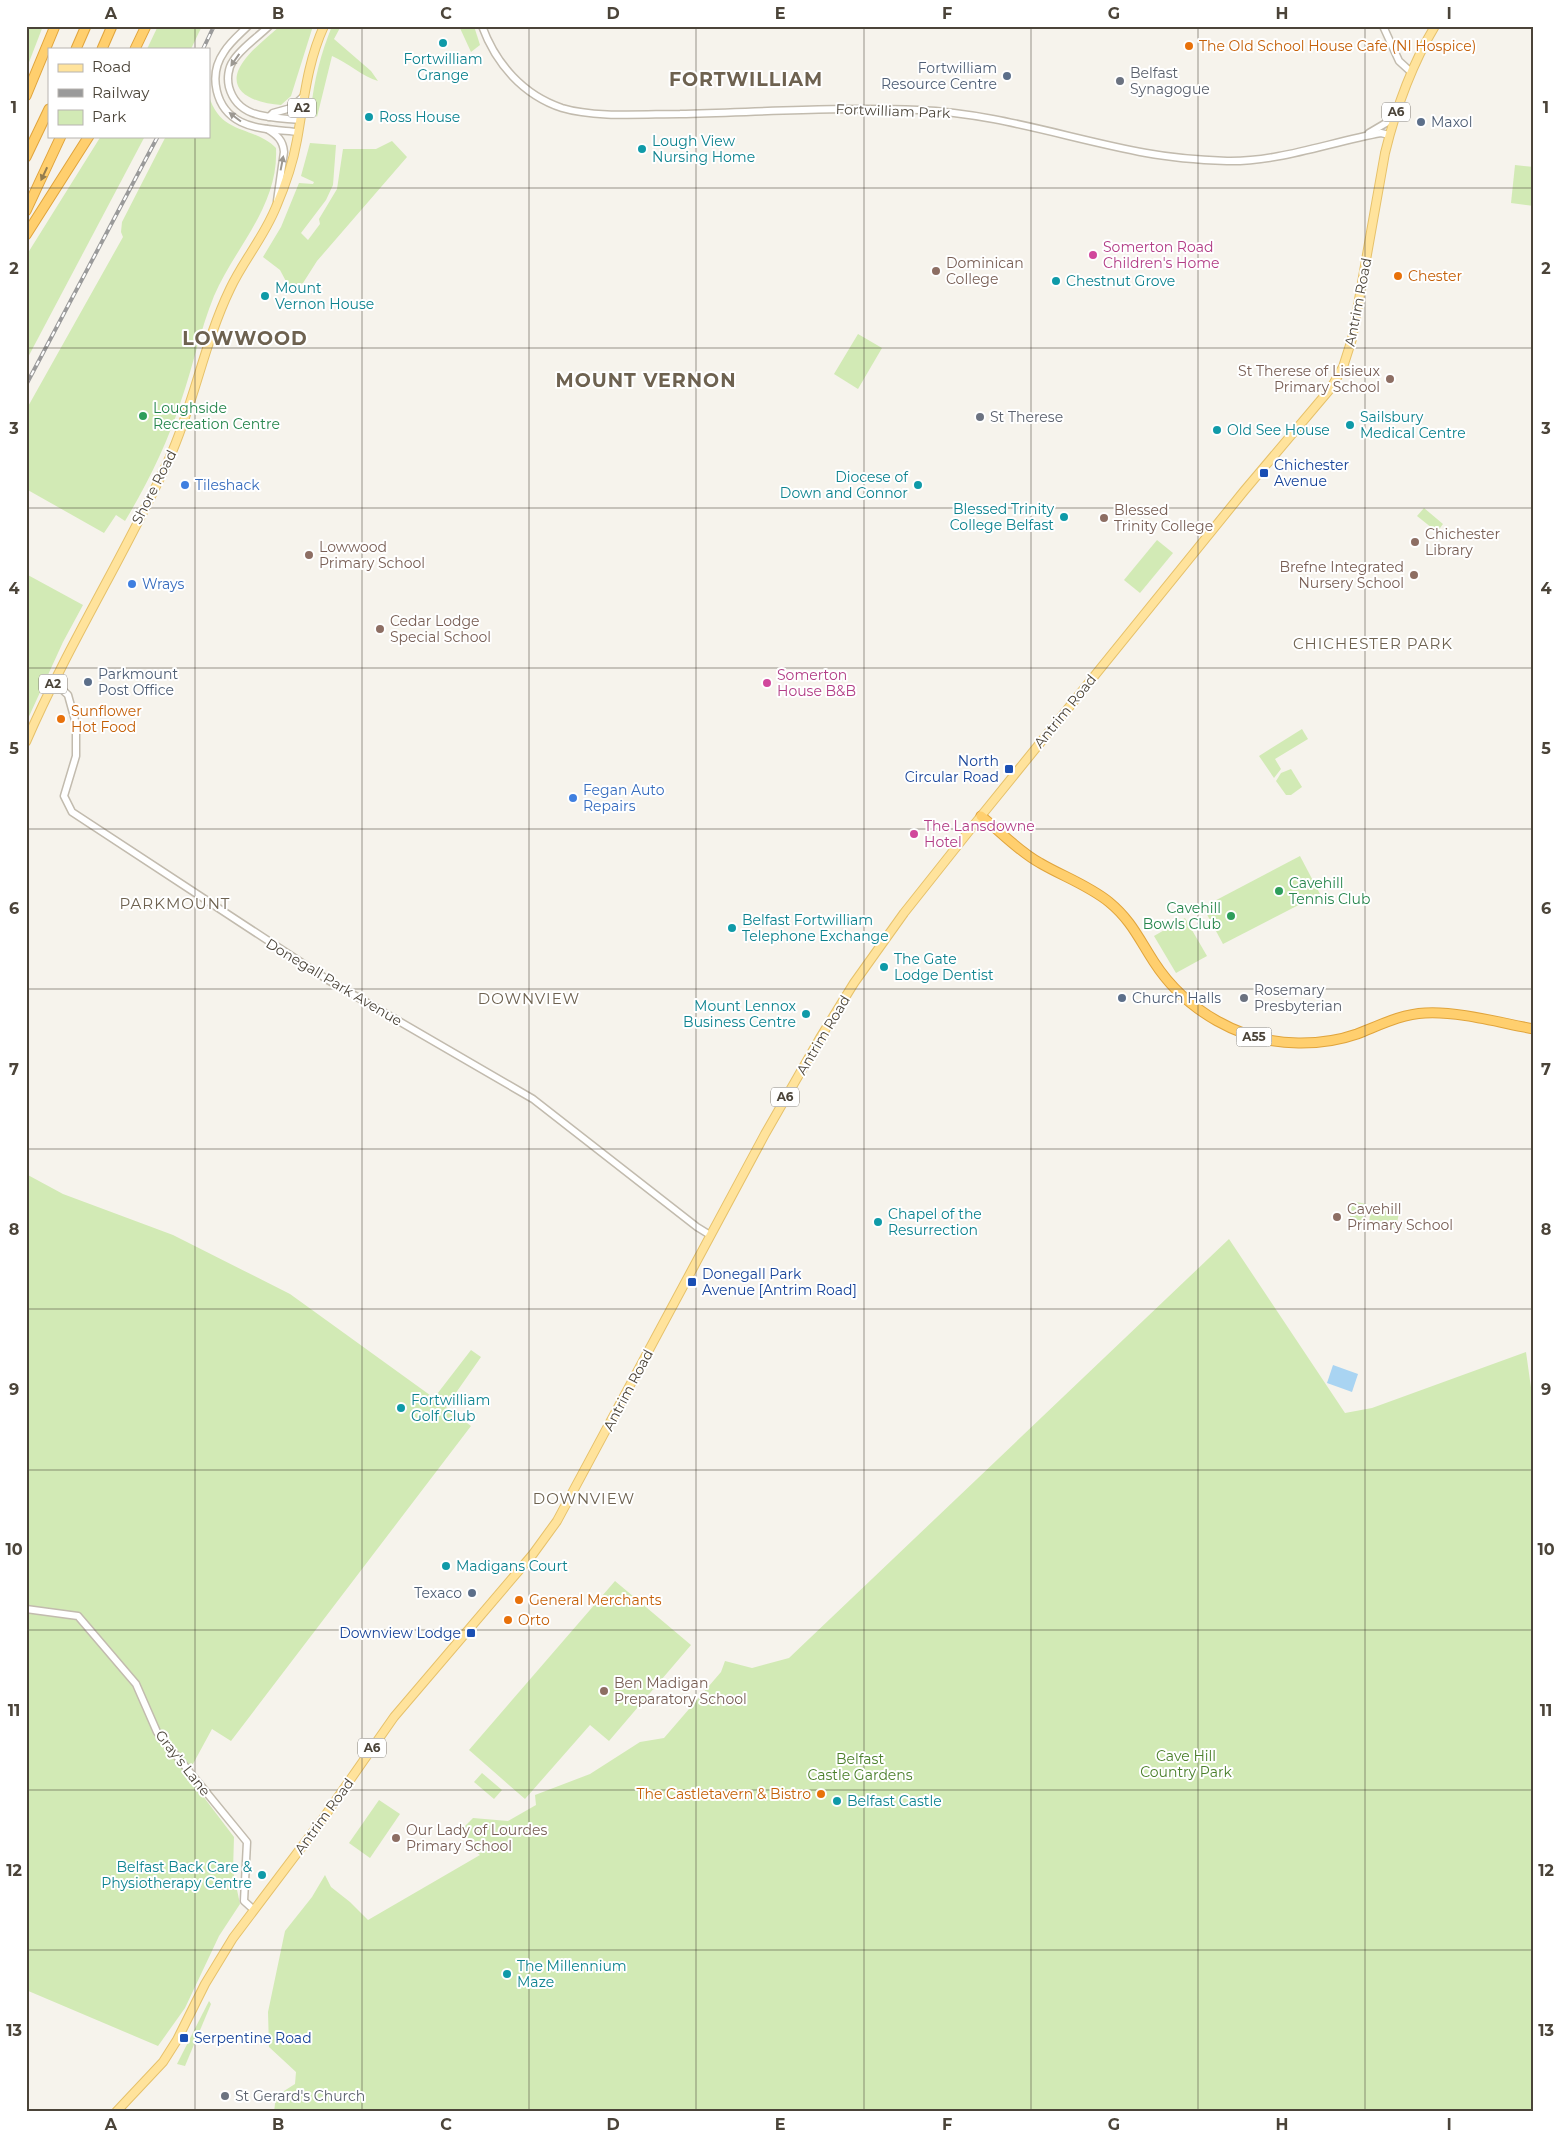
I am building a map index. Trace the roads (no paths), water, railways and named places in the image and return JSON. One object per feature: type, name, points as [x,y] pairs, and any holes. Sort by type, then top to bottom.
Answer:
[{"type":"highway","points":[[26,96],[55,26]]},
{"type":"highway","points":[[76,48],[86,26]]},
{"type":"highway","points":[[102,48],[112,26]]},
{"type":"highway","points":[[135,48],[146,26]]},
{"type":"highway","points":[[26,157],[48,111]]},
{"type":"highway","points":[[26,211],[60,138]]},
{"type":"highway","points":[[26,235],[88,138]]},
{"type":"highway","name":"A55","points":[[981,816],[1038,862],[1091,890],[1109,902],[1125,917],[1140,937],[1154,962],[1170,984],[1208,1016],[1248,1035],[1267,1040],[1300,1043],[1323,1041],[1354,1035],[1406,1016],[1425,1013],[1451,1015],[1534,1029]]},
{"type":"main road","name":"Shore Road","points":[[26,742],[54,682],[168,460],[190,407],[222,307],[231,287],[258,244],[276,207],[290,166],[313,52],[324,26]]},
{"type":"main road","name":"Antrim Road","points":[[116,2112],[163,2062],[219,1960],[328,1812],[394,1717],[544,1540],[594,1456],[710,1235],[793,1083],[837,1010],[904,913],[1244,491],[1336,381],[1348,355],[1352,339],[1389,134],[1411,72],[1435,26]]},
{"type":"street","points":[[248,26],[225,50],[216,71],[215,87],[222,105],[230,115],[250,125],[298,132]]},
{"type":"street","points":[[269,26],[234,60],[230,66],[228,84],[234,99],[242,108],[250,113],[300,120]]},
{"type":"street","name":"Fortwilliam Park","points":[[482,26],[489,46],[501,64],[518,83],[531,93],[560,107],[589,113],[722,113],[793,109],[921,110],[995,119],[1147,153],[1230,161],[1265,158],[1366,135],[1389,134]]},
{"type":"street","points":[[1383,26],[1399,61],[1411,72]]},
{"type":"street","points":[[269,116],[273,113],[292,108],[304,96]]},
{"type":"street","name":"Fortwilliam Park","points":[[1366,135],[1386,123],[1396,111]]},
{"type":"street","points":[[265,128],[280,138],[284,144],[276,207]]},
{"type":"street","name":"Donegall Park Avenue","points":[[54,682],[68,695],[76,724],[76,756],[64,796],[72,812],[328,980],[534,1100],[694,1225],[710,1235]]},
{"type":"street","name":"Gray's Lane","points":[[26,1609],[78,1616],[136,1684],[157,1732],[247,1842],[244,1902],[254,1910]]},
{"type":"water","points":[[1333,1365],[1358,1374],[1352,1392],[1327,1383]]},
{"type":"railway","points":[[203,48],[214,26]]},
{"type":"railway","points":[[26,385],[157,138]]},
{"type":"place","name":"Fortwilliam Grange","points":[[443,43]]},
{"type":"place","name":"The Old School House Cafe (NI Hospice)","points":[[1189,46]]},
{"type":"place","name":"Fortwilliam Resource Centre","points":[[1007,76]]},
{"type":"place","name":"Belfast Synagogue","points":[[1120,81]]},
{"type":"place","name":"Ross House","points":[[369,117]]},
{"type":"place","name":"Maxol","points":[[1421,122]]},
{"type":"place","name":"Lough View Nursing Home","points":[[642,149]]},
{"type":"place","name":"Somerton Road Children's Home","points":[[1093,255]]},
{"type":"place","name":"Dominican College","points":[[936,271]]},
{"type":"place","name":"Chester","points":[[1398,276]]},
{"type":"place","name":"Chestnut Grove","points":[[1056,281]]},
{"type":"place","name":"Mount Vernon House","points":[[265,296]]},
{"type":"place","name":"St Therese of Lisieux Primary School","points":[[1390,379]]},
{"type":"place","name":"Loughside Recreation Centre","points":[[143,416]]},
{"type":"place","name":"St Therese","points":[[980,417]]},
{"type":"place","name":"Sailsbury Medical Centre","points":[[1350,425]]},
{"type":"place","name":"Old See House","points":[[1217,430]]},
{"type":"place","name":"Chichester Avenue","points":[[1264,473]]},
{"type":"place","name":"Tileshack","points":[[185,485]]},
{"type":"place","name":"Diocese of Down and Connor","points":[[918,485]]},
{"type":"place","name":"Blessed Trinity College Belfast","points":[[1064,517]]},
{"type":"place","name":"Blessed Trinity College","points":[[1104,518]]},
{"type":"place","name":"Chichester Library","points":[[1415,542]]},
{"type":"place","name":"Lowwood Primary School","points":[[309,555]]},
{"type":"place","name":"Brefne Integrated Nursery School","points":[[1414,575]]},
{"type":"place","name":"Wrays","points":[[132,584]]},
{"type":"place","name":"Cedar Lodge Special School","points":[[380,629]]},
{"type":"place","name":"Parkmount Post Office","points":[[88,682]]},
{"type":"place","name":"Somerton House B&B","points":[[767,683]]},
{"type":"place","name":"Sunflower Hot Food","points":[[61,719]]},
{"type":"place","name":"North Circular Road","points":[[1009,769]]},
{"type":"place","name":"Fegan Auto Repairs","points":[[573,798]]},
{"type":"place","name":"The Lansdowne Hotel","points":[[914,834]]},
{"type":"place","name":"Cavehill Tennis Club","points":[[1279,891]]},
{"type":"place","name":"Cavehill Bowls Club","points":[[1231,916]]},
{"type":"place","name":"Belfast Fortwilliam Telephone Exchange","points":[[732,928]]},
{"type":"place","name":"The Gate Lodge Dentist","points":[[884,967]]},
{"type":"place","name":"Church Halls","points":[[1122,998]]},
{"type":"place","name":"Rosemary Presbyterian","points":[[1244,998]]},
{"type":"place","name":"Mount Lennox Business Centre","points":[[806,1014]]},
{"type":"place","name":"Cavehill Primary School","points":[[1337,1217]]},
{"type":"place","name":"Chapel of the Resurrection","points":[[878,1222]]},
{"type":"place","name":"Donegall Park Avenue [Antrim Road]","points":[[692,1282]]},
{"type":"place","name":"Fortwilliam Golf Club","points":[[401,1408]]},
{"type":"place","name":"Madigans Court","points":[[446,1566]]},
{"type":"place","name":"Texaco","points":[[472,1593]]},
{"type":"place","name":"General Merchants","points":[[519,1600]]},
{"type":"place","name":"Orto","points":[[508,1620]]},
{"type":"place","name":"Downview Lodge","points":[[471,1633]]},
{"type":"place","name":"Ben Madigan Preparatory School","points":[[604,1691]]},
{"type":"place","name":"The Castletavern & Bistro","points":[[821,1794]]},
{"type":"place","name":"Belfast Castle","points":[[837,1801]]},
{"type":"place","name":"Our Lady of Lourdes Primary School","points":[[396,1838]]},
{"type":"place","name":"Belfast Back Care & Physiotherapy Centre","points":[[262,1875]]},
{"type":"place","name":"The Millennium Maze","points":[[507,1974]]},
{"type":"place","name":"Serpentine Road","points":[[184,2038]]},
{"type":"place","name":"St Gerard's Church","points":[[225,2096]]},
{"type":"district","name":"FORTWILLIAM","points":[[746,79]]},
{"type":"district","name":"LOWWOOD","points":[[245,338]]},
{"type":"district","name":"MOUNT VERNON","points":[[646,380]]},
{"type":"district","name":"CHICHESTER PARK","points":[[1373,644]]},
{"type":"district","name":"PARKMOUNT","points":[[175,904]]},
{"type":"district","name":"DOWNVIEW","points":[[529,999]]},
{"type":"district","name":"DOWNVIEW","points":[[584,1499]]},
{"type":"park label","name":"Cave Hill Country Park","points":[[1186,1764]]},
{"type":"park label","name":"Belfast Castle Gardens","points":[[860,1768]]}]
